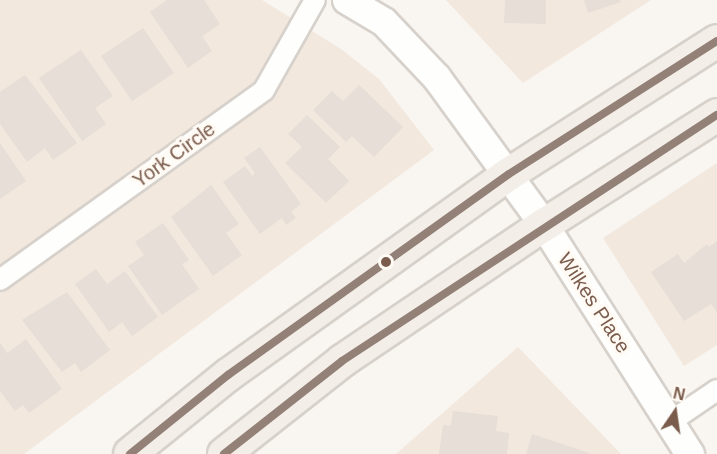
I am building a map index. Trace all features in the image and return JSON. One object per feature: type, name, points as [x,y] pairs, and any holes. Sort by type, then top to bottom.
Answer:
[{"type":"main road","points":[[130,454],[228,375],[509,174],[717,41]]},
{"type":"main road","points":[[224,454],[342,361],[544,225],[717,115]]},
{"type":"street","name":"York Circle","points":[[0,280],[264,90],[315,0]]},
{"type":"street","name":"Wilkes Place","points":[[347,0],[384,22],[437,78],[544,225],[690,454]]},
{"type":"street","points":[[670,422],[717,390]]},
{"type":"shaded area","points":[[0,0],[262,0],[341,49],[379,79],[434,150],[24,454],[0,454]]},
{"type":"shaded area","points":[[446,0],[651,0],[523,83]]},
{"type":"shaded area","points":[[717,163],[717,345],[684,366],[603,238]]},
{"type":"shaded area","points":[[518,347],[621,454],[396,454]]},
{"type":"building","points":[[167,0],[204,0],[220,24],[202,36],[212,51],[188,68],[150,12]]},
{"type":"building","points":[[505,0],[546,0],[546,24],[504,23]]},
{"type":"building","points":[[584,0],[620,0],[621,2],[588,13]]},
{"type":"building","points":[[143,28],[174,73],[132,101],[101,56]]},
{"type":"building","points":[[81,50],[113,96],[95,108],[106,124],[82,141],[39,78]]},
{"type":"building","points":[[25,75],[77,143],[53,160],[45,148],[27,162],[0,124],[0,92]]},
{"type":"building","points":[[359,85],[403,127],[374,157],[352,136],[346,142],[313,110],[332,91],[343,101]]},
{"type":"building","points":[[307,115],[340,147],[328,159],[349,181],[326,203],[285,163],[302,147],[288,134]]},
{"type":"building","points":[[0,143],[26,181],[0,199]]},
{"type":"building","points":[[260,147],[301,204],[291,212],[296,218],[286,225],[282,218],[260,234],[223,182],[245,166],[252,176],[255,173],[244,158]]},
{"type":"building","points":[[211,185],[239,224],[226,233],[242,255],[213,276],[171,217]]},
{"type":"building","points":[[163,223],[189,260],[182,264],[199,289],[162,315],[128,266],[144,255],[135,242]]},
{"type":"building","points":[[717,241],[717,312],[711,304],[684,321],[651,272],[678,254],[684,263],[707,244],[709,247]]},
{"type":"building","points":[[96,269],[107,284],[125,271],[158,317],[132,336],[122,322],[109,332],[75,284]]},
{"type":"building","points":[[67,292],[110,350],[81,372],[75,363],[62,372],[22,320]]},
{"type":"building","points":[[26,339],[62,389],[29,413],[23,405],[15,411],[0,391],[0,343],[7,353]]},
{"type":"building","points":[[453,411],[498,416],[496,431],[509,433],[507,454],[439,454],[443,425],[451,426]]},
{"type":"building","points":[[532,434],[592,454],[526,454]]},
{"type":"transit line","points":[[130,454],[228,375],[509,174],[717,41]]},
{"type":"transit line","points":[[224,454],[342,361],[717,115]]}]
